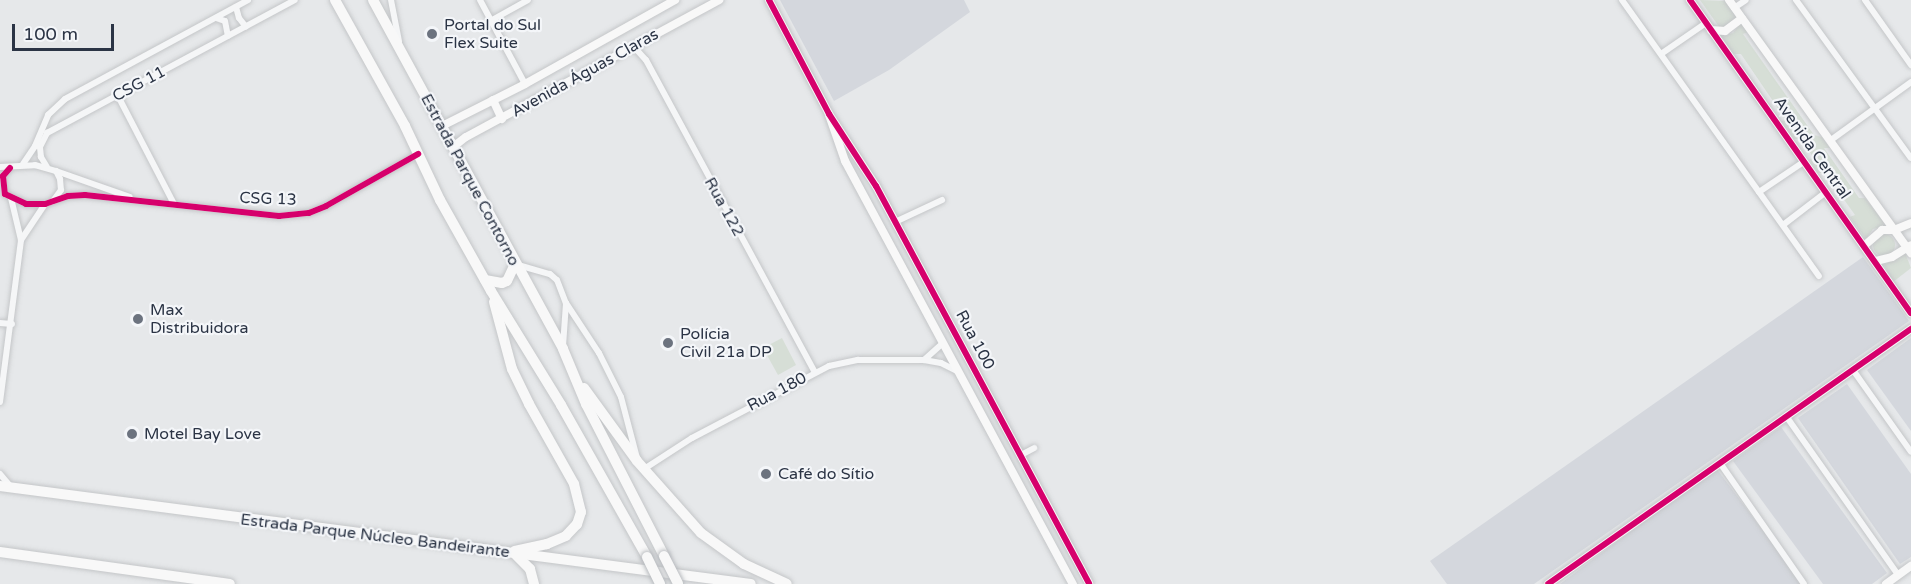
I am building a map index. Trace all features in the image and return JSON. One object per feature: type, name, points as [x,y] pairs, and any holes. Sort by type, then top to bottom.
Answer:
[{"type":"highway","name":"Estrada Parque Contorno","points":[[335,0],[491,291]]},
{"type":"highway","name":"Estrada Parque Contorno","points":[[373,0],[563,349],[566,361]]},
{"type":"highway","points":[[485,280],[502,283],[507,281],[515,264]]},
{"type":"highway","points":[[491,291],[512,369],[574,484],[581,512],[577,524],[566,536],[547,544],[510,554]]},
{"type":"highway","points":[[491,291],[561,405],[660,584]]},
{"type":"highway","points":[[566,361],[641,465],[687,520],[715,546],[744,564],[787,584]]},
{"type":"highway","points":[[566,361],[678,584]]},
{"type":"highway","name":"Estrada Parque Núcleo Bandeirante","points":[[5,486],[751,584]]},
{"type":"highway","points":[[0,552],[230,584]]},
{"type":"highway","points":[[510,554],[527,564],[534,584]]},
{"type":"street","points":[[23,164],[35,146],[48,115],[60,103],[248,0]]},
{"type":"street","name":"CSG 11","points":[[47,167],[41,157],[40,147],[47,133],[295,0]]},
{"type":"street","points":[[390,0],[400,51]]},
{"type":"street","points":[[480,0],[525,84]]},
{"type":"street","points":[[492,20],[528,0]]},
{"type":"street","name":"Avenida Águas Claras","points":[[442,126],[525,84],[675,0]]},
{"type":"street","name":"Avenida Águas Claras","points":[[453,147],[629,47],[719,0]]},
{"type":"street","name":"Rua 100","points":[[769,0],[829,114],[870,176],[1089,584]]},
{"type":"street","points":[[1622,0],[1819,276]]},
{"type":"street","name":"Avenida Central","points":[[1690,0],[1911,313]]},
{"type":"street","name":"Avenida Central","points":[[1729,0],[1910,249]]},
{"type":"street","points":[[1734,8],[1746,0]]},
{"type":"street","points":[[1796,0],[1911,158]]},
{"type":"street","points":[[1864,0],[1911,66]]},
{"type":"street","points":[[236,7],[238,18],[246,27]]},
{"type":"street","points":[[216,18],[225,21],[228,36]]},
{"type":"street","points":[[1661,54],[1709,27],[1725,31],[1742,18]]},
{"type":"street","name":"Rua 122","points":[[629,47],[636,49],[646,60],[815,372]]},
{"type":"street","points":[[1831,140],[1911,82]]},
{"type":"street","points":[[118,96],[174,204]]},
{"type":"street","points":[[493,100],[502,119]]},
{"type":"street","name":"Rua 100","points":[[829,114],[845,161],[892,252],[1074,584]]},
{"type":"street","name":"CSG 13","points":[[139,200],[279,216],[309,213],[418,154]]},
{"type":"street","points":[[1759,192],[1805,161]]},
{"type":"street","points":[[0,167],[10,168],[23,164],[47,167],[139,200]]},
{"type":"street","points":[[0,402],[12,324],[21,240],[5,194],[3,176],[10,168]]},
{"type":"street","points":[[53,202],[61,190],[60,179],[56,171]]},
{"type":"street","points":[[1783,225],[1826,192]]},
{"type":"street","points":[[5,194],[26,204],[45,204],[77,195],[139,200]]},
{"type":"street","points":[[895,222],[942,200]]},
{"type":"street","points":[[21,240],[45,204]]},
{"type":"street","points":[[1865,245],[1882,230],[1894,230],[1911,223]]},
{"type":"street","points":[[892,252],[907,244]]},
{"type":"street","points":[[1876,261],[1910,249]]},
{"type":"street","points":[[515,264],[550,274],[556,280],[566,303],[599,353],[621,397],[641,465]]},
{"type":"street","points":[[563,349],[566,303]]},
{"type":"street","points":[[0,323],[12,324]]},
{"type":"street","points":[[1548,584],[1911,329]]},
{"type":"street","points":[[924,360],[942,344]]},
{"type":"street","name":"Rua 180","points":[[641,465],[815,372],[840,363],[858,360],[924,360],[941,363],[957,371]]},
{"type":"street","points":[[1853,370],[1911,452]]},
{"type":"street","points":[[968,391],[982,384]]},
{"type":"street","points":[[1786,416],[1898,575]]},
{"type":"street","points":[[1021,455],[1034,448]]},
{"type":"street","points":[[1720,464],[1804,584]]},
{"type":"street","points":[[0,474],[5,486]]},
{"type":"street","points":[[1886,584],[1911,566]]},
{"type":"shaded area","points":[[780,0],[964,0],[970,12],[889,70],[834,101]]},
{"type":"shaded area","points":[[1700,0],[1726,1],[1737,17],[1730,26],[1720,28]]},
{"type":"shaded area","points":[[1741,22],[1748,32],[1743,34],[1814,135],[1822,137],[1830,148],[1824,148],[1859,198],[1865,198],[1886,225],[1873,229],[1866,239],[1850,217],[1855,215],[1825,173],[1818,173],[1809,159],[1814,158],[1800,139],[1794,139],[1781,121],[1786,120],[1741,54],[1734,54],[1721,36],[1733,33]]},
{"type":"shaded area","points":[[1884,234],[1892,237],[1895,245],[1892,253],[1884,256],[1876,253],[1873,245],[1876,237]]},
{"type":"shaded area","points":[[1905,253],[1911,268],[1893,282],[1884,265]]},
{"type":"shaded area","points":[[1863,257],[1909,321],[1534,584],[1447,584],[1430,561]]},
{"type":"shaded area","points":[[782,338],[796,365],[778,375],[763,348]]},
{"type":"shaded area","points":[[1911,338],[1911,431],[1867,370]]},
{"type":"shaded area","points":[[1847,384],[1911,474],[1911,557],[1900,564],[1798,418]]},
{"type":"shaded area","points":[[1781,427],[1887,573],[1872,584],[1823,584],[1733,461]]},
{"type":"shaded area","points":[[1716,468],[1803,584],[1560,584]]},
{"type":"cycle path","points":[[769,0],[829,114],[876,186],[1089,584]]},
{"type":"cycle path","points":[[1690,0],[1911,313]]},
{"type":"cycle path","points":[[10,168],[3,176],[5,194],[26,204],[45,204],[68,196],[85,195],[279,216],[309,213],[326,206],[418,154]]},
{"type":"cycle path","points":[[1548,584],[1911,329]]},
{"type":"place","name":"Portal do Sul Flex Suite","points":[[432,34]]},
{"type":"place","name":"Max Distribuidora","points":[[138,319]]},
{"type":"place","name":"Polícia Civil 21a DP","points":[[668,343]]},
{"type":"place","name":"Motel Bay Love","points":[[132,434]]},
{"type":"place","name":"Café do Sítio","points":[[766,474]]}]
